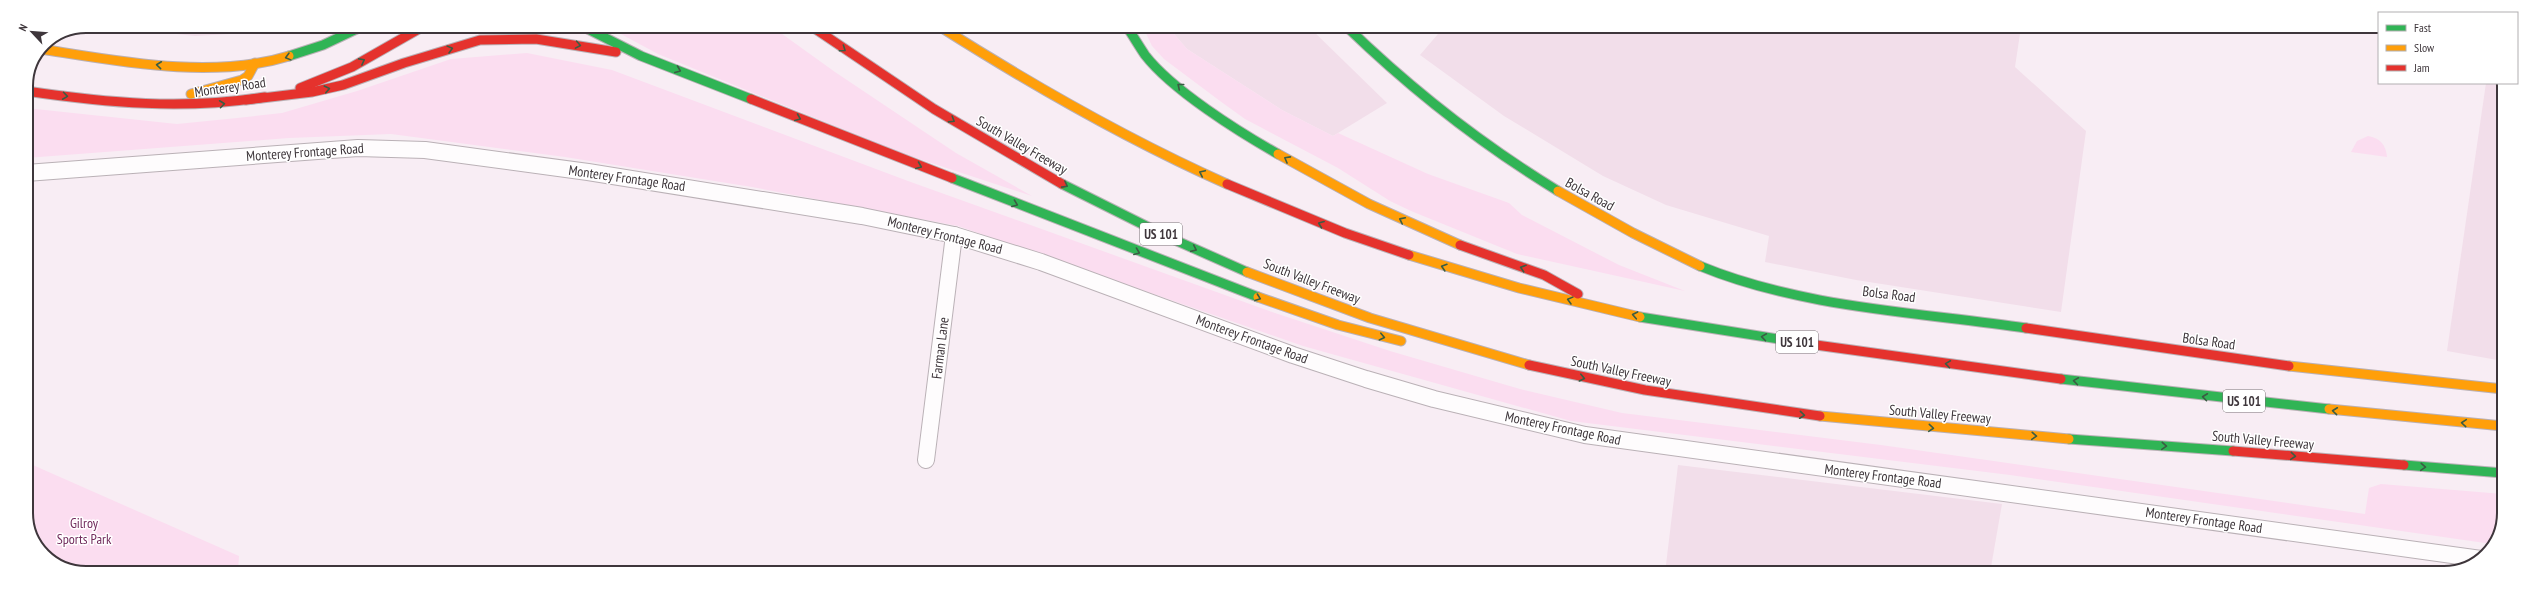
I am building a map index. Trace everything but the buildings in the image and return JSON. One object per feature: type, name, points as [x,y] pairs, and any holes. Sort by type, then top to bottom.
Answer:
[{"type":"main road","name":"Monterey Road","points":[[52,50],[183,67],[255,63],[311,50],[348,33]]},
{"type":"main road","name":"Monterey Road","points":[[33,92],[116,103],[182,107],[246,100],[294,90],[325,78],[358,63],[412,33]]},
{"type":"main road","points":[[596,33],[641,56],[1223,285],[1338,325],[1409,343]]},
{"type":"main road","name":"South Valley Freeway","points":[[822,33],[895,84],[976,135],[1083,195],[1165,235],[1266,280],[1358,314],[1458,346],[1544,369],[1640,390],[1798,415],[1928,427],[2497,473]]},
{"type":"main road","name":"US 101","points":[[950,33],[1023,79],[1091,118],[1172,159],[1260,199],[1351,235],[1443,266],[1608,310],[1725,332],[2097,384],[2276,405],[2497,425]]},
{"type":"main road","points":[[1131,33],[1144,54],[1164,73],[1226,122],[1269,149],[1366,202],[1421,229],[1477,253],[1543,275],[1608,310]]},
{"type":"main road","name":"Bolsa Road","points":[[1353,33],[1418,94],[1449,120],[1513,165],[1648,241],[1708,269],[1743,282],[1831,300],[2206,354],[2378,377],[2497,388]]},
{"type":"main road","points":[[246,100],[301,94],[343,85],[404,63],[480,40],[536,39],[641,56]]},
{"type":"main road","points":[[116,103],[184,96],[223,88],[248,76],[255,63]]},
{"type":"main road","points":[[1439,349],[1544,369]]},
{"type":"street","name":"Monterey Frontage Road","points":[[33,172],[358,148],[393,147],[588,172],[735,194],[862,216],[954,235],[1041,262],[1293,355],[1366,379],[1441,401],[1585,435],[2472,558]]},
{"type":"street","name":"Farman Lane","points":[[926,460],[954,235]]},
{"type":"shaded area","points":[[167,33],[236,33],[230,34],[195,36]]},
{"type":"shaded area","points":[[1173,33],[1315,33],[1387,103],[1333,136],[1282,110],[1187,49]]},
{"type":"shaded area","points":[[1439,33],[2020,33],[2015,67],[2086,131],[2061,312],[1856,280],[1765,262],[1769,236],[1666,205],[1603,176],[1504,116],[1420,55]]},
{"type":"shaded area","points":[[2486,84],[2497,84],[2497,360],[2447,351]]},
{"type":"shaded area","points":[[1678,465],[2002,504],[1991,566],[1666,566]]},
{"type":"green space","points":[[619,33],[781,33],[835,72],[956,153],[1032,196],[901,153],[658,54]]},
{"type":"green space","points":[[1146,33],[1173,33],[1187,49],[1282,110],[1333,136],[1338,133],[1428,174],[1509,203],[1522,215],[1619,265],[1685,291],[1517,254],[1411,211],[1390,201],[1338,168],[1245,119],[1164,59],[1152,46]]},
{"type":"green space","points":[[527,53],[612,70],[908,181],[1275,313],[1390,351],[1520,389],[1622,413],[1881,445],[2365,514],[2369,488],[2381,484],[2497,494],[2496,523],[2487,543],[2010,475],[1571,421],[1303,346],[958,226],[752,187],[565,157],[391,134],[289,138],[33,157],[33,109],[177,124],[282,113],[357,91],[451,59]]},
{"type":"green space","points":[[2368,136],[2376,138],[2382,143],[2387,157],[2351,152],[2357,141]]},
{"type":"green space","name":"Gilroy Sports Park","points":[[33,465],[239,556],[238,566],[86,566],[66,562],[46,548],[37,533],[33,516]]},
{"type":"traffic: fast","points":[[289,56],[323,45],[348,33]]},
{"type":"traffic: fast","points":[[596,33],[641,56],[751,99]]},
{"type":"traffic: fast","points":[[1131,33],[1145,55],[1172,82],[1189,96],[1226,122],[1278,154]]},
{"type":"traffic: fast","points":[[1354,33],[1397,73],[1448,115],[1529,173],[1558,191]]},
{"type":"traffic: fast","points":[[952,178],[1258,297]]},
{"type":"traffic: fast","points":[[1062,184],[1168,237],[1247,272]]},
{"type":"traffic: fast","points":[[1700,266],[1739,280],[1819,300],[1860,307],[2026,328]]},
{"type":"traffic: fast","points":[[1640,317],[1816,345]]},
{"type":"traffic: fast","points":[[2061,379],[2329,409]]},
{"type":"traffic: fast","points":[[2069,439],[2233,451]]},
{"type":"traffic: fast","points":[[2404,465],[2497,473]]},
{"type":"traffic: slow","points":[[950,33],[1044,90],[1116,130],[1152,149],[1227,184]]},
{"type":"traffic: slow","points":[[52,51],[133,63],[197,67],[229,67],[259,63],[289,56]]},
{"type":"traffic: slow","points":[[191,94],[242,80],[248,76],[255,63]]},
{"type":"traffic: slow","points":[[1278,154],[1369,204],[1460,245]]},
{"type":"traffic: slow","points":[[1558,191],[1633,233],[1700,266]]},
{"type":"traffic: slow","points":[[1409,255],[1519,288],[1640,317]]},
{"type":"traffic: slow","points":[[1247,272],[1370,318],[1529,365]]},
{"type":"traffic: slow","points":[[1258,297],[1338,325],[1401,341]]},
{"type":"traffic: slow","points":[[2289,366],[2497,388]]},
{"type":"traffic: slow","points":[[2329,409],[2497,425]]},
{"type":"traffic: slow","points":[[1820,416],[2069,439]]},
{"type":"traffic: jam","points":[[300,88],[352,67],[412,33]]},
{"type":"traffic: jam","points":[[821,33],[934,109],[1062,184]]},
{"type":"traffic: jam","points":[[246,100],[312,92],[343,85],[404,63],[480,40],[536,39],[616,52]]},
{"type":"traffic: jam","points":[[33,92],[116,102],[175,104],[235,101],[265,97]]},
{"type":"traffic: jam","points":[[751,99],[952,178]]},
{"type":"traffic: jam","points":[[1227,184],[1345,233],[1409,255]]},
{"type":"traffic: jam","points":[[1460,245],[1544,275],[1578,294]]},
{"type":"traffic: jam","points":[[2026,328],[2289,366]]},
{"type":"traffic: jam","points":[[1816,345],[2061,379]]},
{"type":"traffic: jam","points":[[1529,365],[1645,390],[1820,416]]},
{"type":"traffic: jam","points":[[2233,451],[2404,465]]}]
